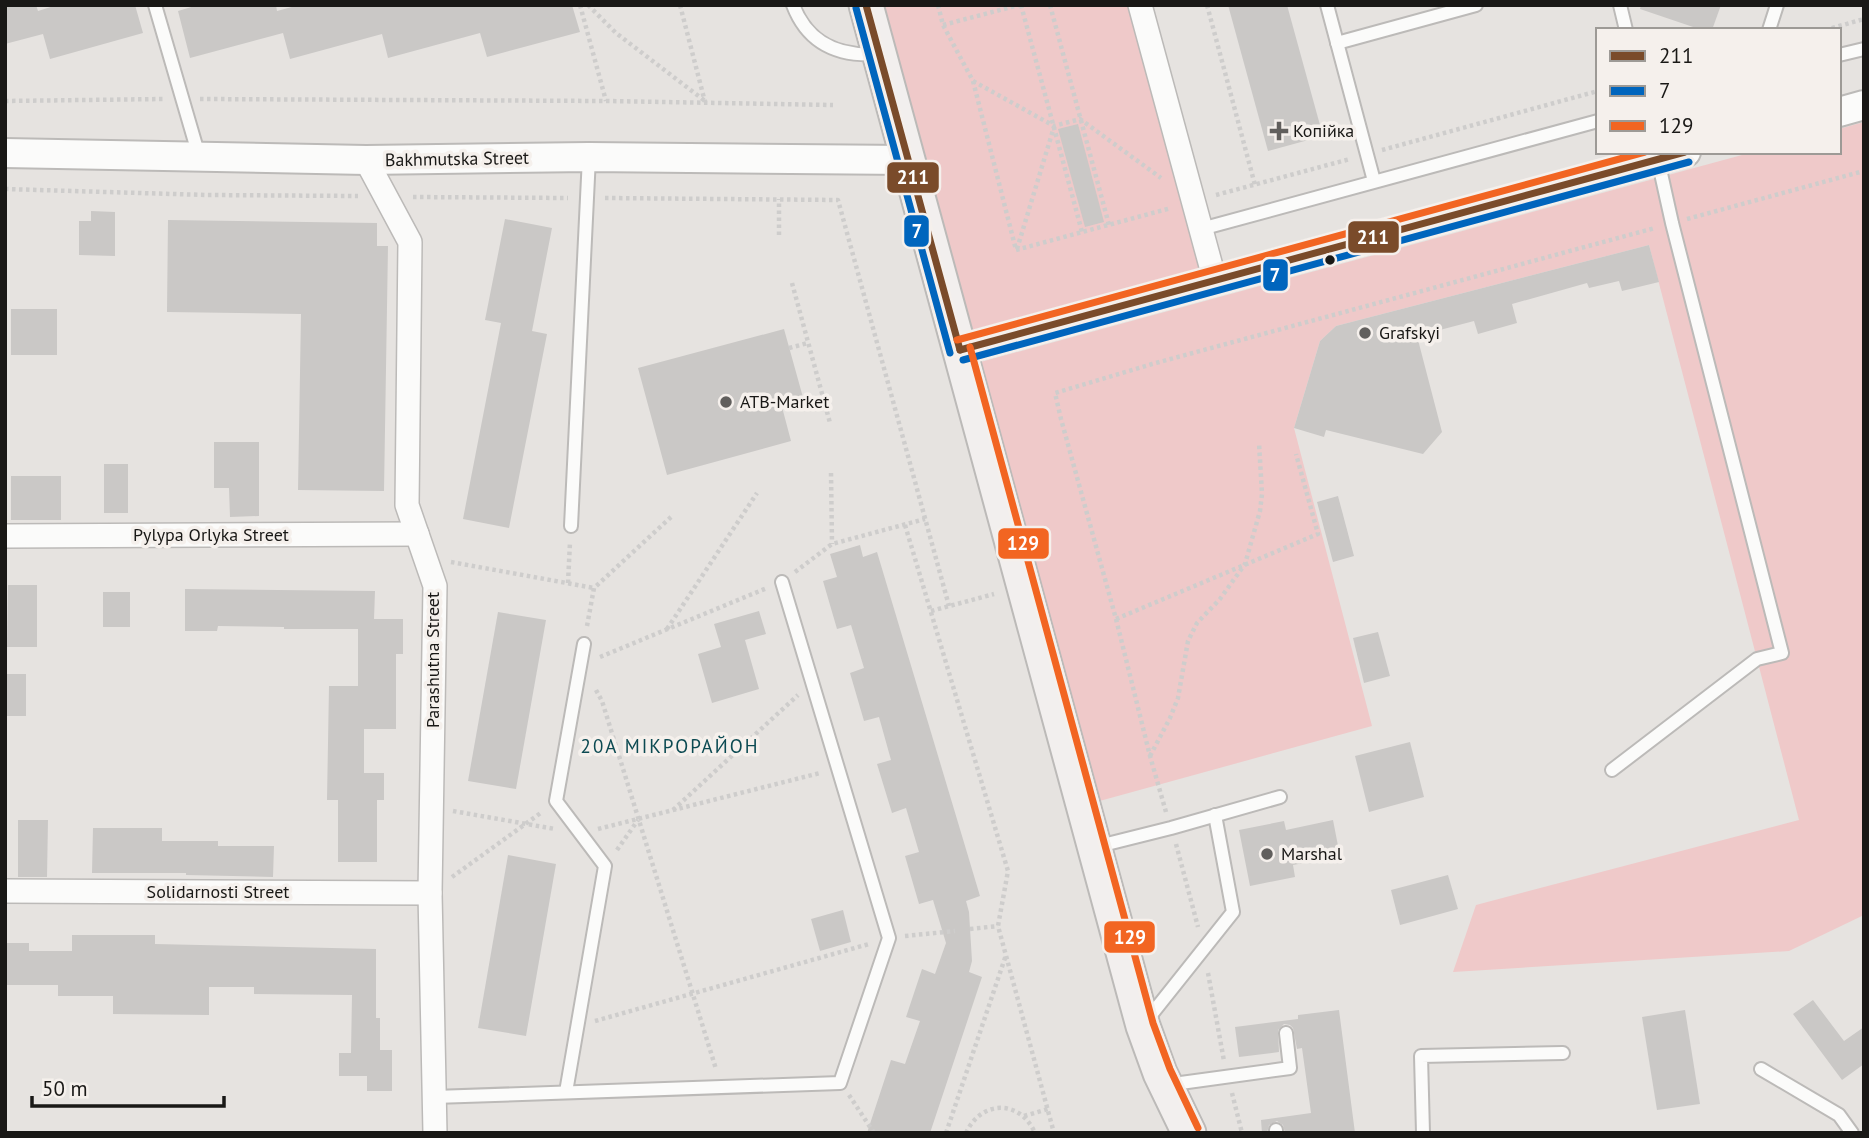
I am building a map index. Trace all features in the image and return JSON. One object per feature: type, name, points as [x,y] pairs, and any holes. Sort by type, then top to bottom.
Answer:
[{"type":"main road","points":[[866,5],[1143,1026],[1166,1085],[1189,1133]]},
{"type":"street","points":[[1140,5],[1214,281]]},
{"type":"street","points":[[1841,111],[1864,105]]},
{"type":"street","name":"Bakhmutska Street","points":[[5,153],[366,160],[589,157],[908,160]]},
{"type":"street","points":[[960,350],[1678,154]]},
{"type":"street","name":"Parashutna Street","points":[[366,160],[410,242],[407,505],[435,586],[430,893],[435,1133]]},
{"type":"street","name":"Pylypa Orlyka Street","points":[[5,536],[417,534]]},
{"type":"street","name":"Solidarnosti Street","points":[[5,891],[430,893]]},
{"type":"lane","points":[[155,5],[198,156]]},
{"type":"lane","points":[[793,5],[797,17],[809,32],[824,44],[841,52],[860,56],[880,54]]},
{"type":"lane","points":[[1327,5],[1374,181]]},
{"type":"lane","points":[[1337,43],[1476,5]]},
{"type":"lane","points":[[1620,5],[1626,28]]},
{"type":"lane","points":[[1770,28],[1777,5]]},
{"type":"lane","points":[[1841,55],[1864,49]]},
{"type":"lane","points":[[1200,229],[1596,122]]},
{"type":"lane","points":[[571,526],[589,157]]},
{"type":"lane","points":[[1612,769],[1758,659],[1782,653],[1658,159]]},
{"type":"lane","points":[[434,1097],[840,1083],[889,938],[782,582]]},
{"type":"lane","points":[[566,1092],[605,866],[556,801],[584,644]]},
{"type":"lane","points":[[1094,847],[1280,797]]},
{"type":"lane","points":[[1143,1026],[1233,912],[1215,815]]},
{"type":"lane","points":[[1166,1085],[1290,1068],[1286,1033]]},
{"type":"lane","points":[[1423,1133],[1421,1056],[1563,1053]]},
{"type":"lane","points":[[1761,1069],[1839,1115],[1852,1133]]},
{"type":"path","points":[[580,5],[606,101]]},
{"type":"path","points":[[588,5],[617,33],[705,102]]},
{"type":"path","points":[[680,5],[705,102]]},
{"type":"path","points":[[938,5],[943,25],[973,81],[1016,250]]},
{"type":"path","points":[[943,25],[1020,5],[1082,232]]},
{"type":"path","points":[[1050,5],[1109,225]]},
{"type":"path","points":[[1207,5],[1255,185]]},
{"type":"path","points":[[1832,28],[1864,19]]},
{"type":"path","points":[[973,81],[1054,126],[1080,119]]},
{"type":"path","points":[[1016,250],[1596,93]]},
{"type":"path","points":[[5,100],[606,101],[833,105]]},
{"type":"path","points":[[1080,119],[1193,201]]},
{"type":"path","points":[[1016,250],[1054,126]]},
{"type":"path","points":[[1242,1133],[1227,1077],[1204,951],[1055,393],[1152,364],[1864,171]]},
{"type":"path","points":[[5,189],[208,195],[838,200],[949,606]]},
{"type":"path","points":[[779,200],[779,235]]},
{"type":"path","points":[[792,283],[830,423]]},
{"type":"path","points":[[789,348],[808,343]]},
{"type":"path","points":[[1150,756],[1178,698],[1188,641],[1197,623],[1220,599],[1245,564],[1261,502],[1258,443]]},
{"type":"path","points":[[1116,619],[1318,534],[1296,454]]},
{"type":"path","points":[[831,473],[832,544]]},
{"type":"path","points":[[667,629],[757,493]]},
{"type":"path","points":[[584,644],[594,588],[671,517]]},
{"type":"path","points":[[580,665],[782,582],[832,544],[925,519]]},
{"type":"path","points":[[905,525],[1008,871],[998,926],[1054,1133]]},
{"type":"path","points":[[568,583],[571,526]]},
{"type":"path","points":[[425,558],[594,588]]},
{"type":"path","points":[[931,611],[993,594]]},
{"type":"path","points":[[672,810],[812,682]]},
{"type":"path","points":[[601,701],[721,1087]]},
{"type":"path","points":[[432,808],[581,834],[838,768]]},
{"type":"path","points":[[430,893],[556,801]]},
{"type":"path","points":[[605,866],[638,819]]},
{"type":"path","points":[[970,929],[998,926]]},
{"type":"path","points":[[577,1027],[889,938],[955,931]]},
{"type":"path","points":[[946,1133],[1006,955]]},
{"type":"path","points":[[840,1083],[874,1133]]},
{"type":"path","points":[[966,1133],[972,1121],[981,1113],[1002,1108],[1014,1110],[1024,1116],[1035,1133]]},
{"type":"path","points":[[1024,1116],[1048,1110]]},
{"type":"shaded area","points":[[881,5],[1129,5],[1201,270],[969,333]]},
{"type":"shaded area","points":[[1864,122],[1864,915],[1789,951],[1453,972],[1476,905],[1799,820],[1649,245],[1336,326],[1320,341],[1294,428],[1372,726],[1096,802],[977,363],[1746,154],[1841,154],[1841,128]]},
{"type":"building","points":[[5,5],[36,5],[38,11],[57,5],[135,5],[143,33],[50,59],[43,34],[5,44]]},
{"type":"building","points":[[198,5],[276,5],[277,11],[299,5],[572,5],[580,32],[487,57],[480,33],[388,58],[382,34],[290,59],[283,33],[190,58],[178,11]]},
{"type":"building","points":[[1228,5],[1287,5],[1323,136],[1268,151]]},
{"type":"building","points":[[1641,5],[1721,5],[1713,28],[1696,28],[1640,9]]},
{"type":"building","points":[[1078,124],[1104,222],[1085,227],[1058,129]]},
{"type":"building","points":[[91,211],[115,212],[115,256],[79,255],[79,221],[91,221]]},
{"type":"building","points":[[505,219],[552,228],[532,331],[547,334],[509,528],[463,519],[501,323],[485,320]]},
{"type":"building","points":[[168,220],[377,223],[377,246],[388,246],[384,491],[298,490],[301,314],[167,312]]},
{"type":"building","points":[[1649,245],[1659,282],[1622,291],[1619,281],[1589,288],[1587,283],[1512,304],[1517,323],[1478,334],[1474,321],[1417,336],[1442,432],[1423,454],[1326,430],[1324,437],[1294,428],[1320,341],[1336,326]]},
{"type":"building","points":[[11,309],[57,309],[57,355],[11,355]]},
{"type":"building","points":[[784,329],[804,401],[782,407],[791,441],[667,475],[638,368]]},
{"type":"building","points":[[214,442],[259,442],[259,516],[230,517],[229,488],[214,488]]},
{"type":"building","points":[[104,464],[128,464],[128,513],[104,513]]},
{"type":"building","points":[[11,476],[61,476],[61,520],[11,520]]},
{"type":"building","points":[[1338,496],[1354,556],[1333,562],[1317,502]]},
{"type":"building","points":[[860,545],[863,557],[877,552],[980,896],[966,901],[972,961],[969,972],[982,977],[930,1133],[867,1133],[891,1060],[905,1064],[920,1021],[906,1017],[922,969],[935,974],[946,943],[933,900],[919,904],[905,856],[919,852],[906,808],[892,813],[877,764],[891,760],[879,717],[864,721],[850,673],[864,668],[851,625],[837,629],[823,581],[837,577],[830,554]]},
{"type":"building","points":[[8,585],[37,585],[37,647],[7,647]]},
{"type":"building","points":[[185,589],[375,591],[374,619],[403,619],[403,654],[396,654],[396,729],[364,729],[364,773],[384,773],[384,800],[377,800],[377,862],[338,862],[338,800],[327,800],[329,686],[358,686],[358,629],[218,626],[217,631],[185,631]]},
{"type":"building","points":[[103,592],[130,592],[130,627],[103,627]]},
{"type":"building","points":[[759,611],[766,634],[745,640],[759,689],[712,703],[698,654],[721,647],[714,624]]},
{"type":"building","points":[[498,612],[546,620],[516,789],[468,781]]},
{"type":"building","points":[[1378,632],[1390,676],[1364,683],[1353,638]]},
{"type":"building","points":[[5,674],[26,674],[26,716],[5,716]]},
{"type":"building","points":[[1410,742],[1424,797],[1369,812],[1355,756]]},
{"type":"building","points":[[18,820],[48,820],[47,877],[18,877]]},
{"type":"building","points":[[1333,820],[1340,856],[1293,865],[1295,877],[1250,886],[1239,830],[1284,821],[1286,830]]},
{"type":"building","points":[[93,828],[162,828],[162,841],[218,841],[218,846],[274,846],[273,877],[92,873]]},
{"type":"building","points":[[508,855],[556,864],[526,1036],[478,1028]]},
{"type":"building","points":[[1448,875],[1458,909],[1400,925],[1391,890]]},
{"type":"building","points":[[843,910],[851,942],[820,951],[811,919]]},
{"type":"building","points":[[72,935],[155,935],[155,944],[376,949],[376,1018],[380,1018],[380,1050],[392,1050],[392,1091],[367,1091],[367,1076],[339,1076],[339,1053],[351,1053],[352,995],[254,994],[254,987],[209,987],[209,1015],[113,1014],[113,996],[58,996],[58,985],[5,985],[5,943],[29,943],[29,951],[72,951]]},
{"type":"building","points":[[1813,1000],[1844,1041],[1864,1027],[1864,1064],[1842,1080],[1793,1014]]},
{"type":"building","points":[[1339,1010],[1355,1133],[1285,1133],[1283,1125],[1277,1121],[1269,1125],[1267,1133],[1262,1133],[1261,1120],[1311,1113],[1302,1048],[1297,1049],[1293,1028],[1284,1024],[1278,1030],[1279,1052],[1239,1057],[1235,1027],[1298,1019],[1298,1015]]},
{"type":"building","points":[[1685,1010],[1700,1104],[1657,1110],[1642,1017]]},
{"type":"transit line","name":"211","points":[[866,5],[960,350]]},
{"type":"transit line","name":"7","points":[[856,8],[950,353]]},
{"type":"transit line","name":"129","points":[[957,340],[1638,154]]},
{"type":"transit line","name":"211","points":[[960,350],[1678,154]]},
{"type":"transit line","name":"7","points":[[963,360],[1689,162]]},
{"type":"transit line","name":"129","points":[[970,347],[1153,1023],[1170,1069],[1198,1128]]},
{"type":"place","name":"Копійка","points":[[1279,131]]},
{"type":"place","name":"Grafskyi","points":[[1365,333]]},
{"type":"place","name":"ATB-Market","points":[[726,402]]},
{"type":"place","name":"Marshal","points":[[1267,854]]},
{"type":"district","name":"20А МІКРОРАЙОН","points":[[670,746]]}]
